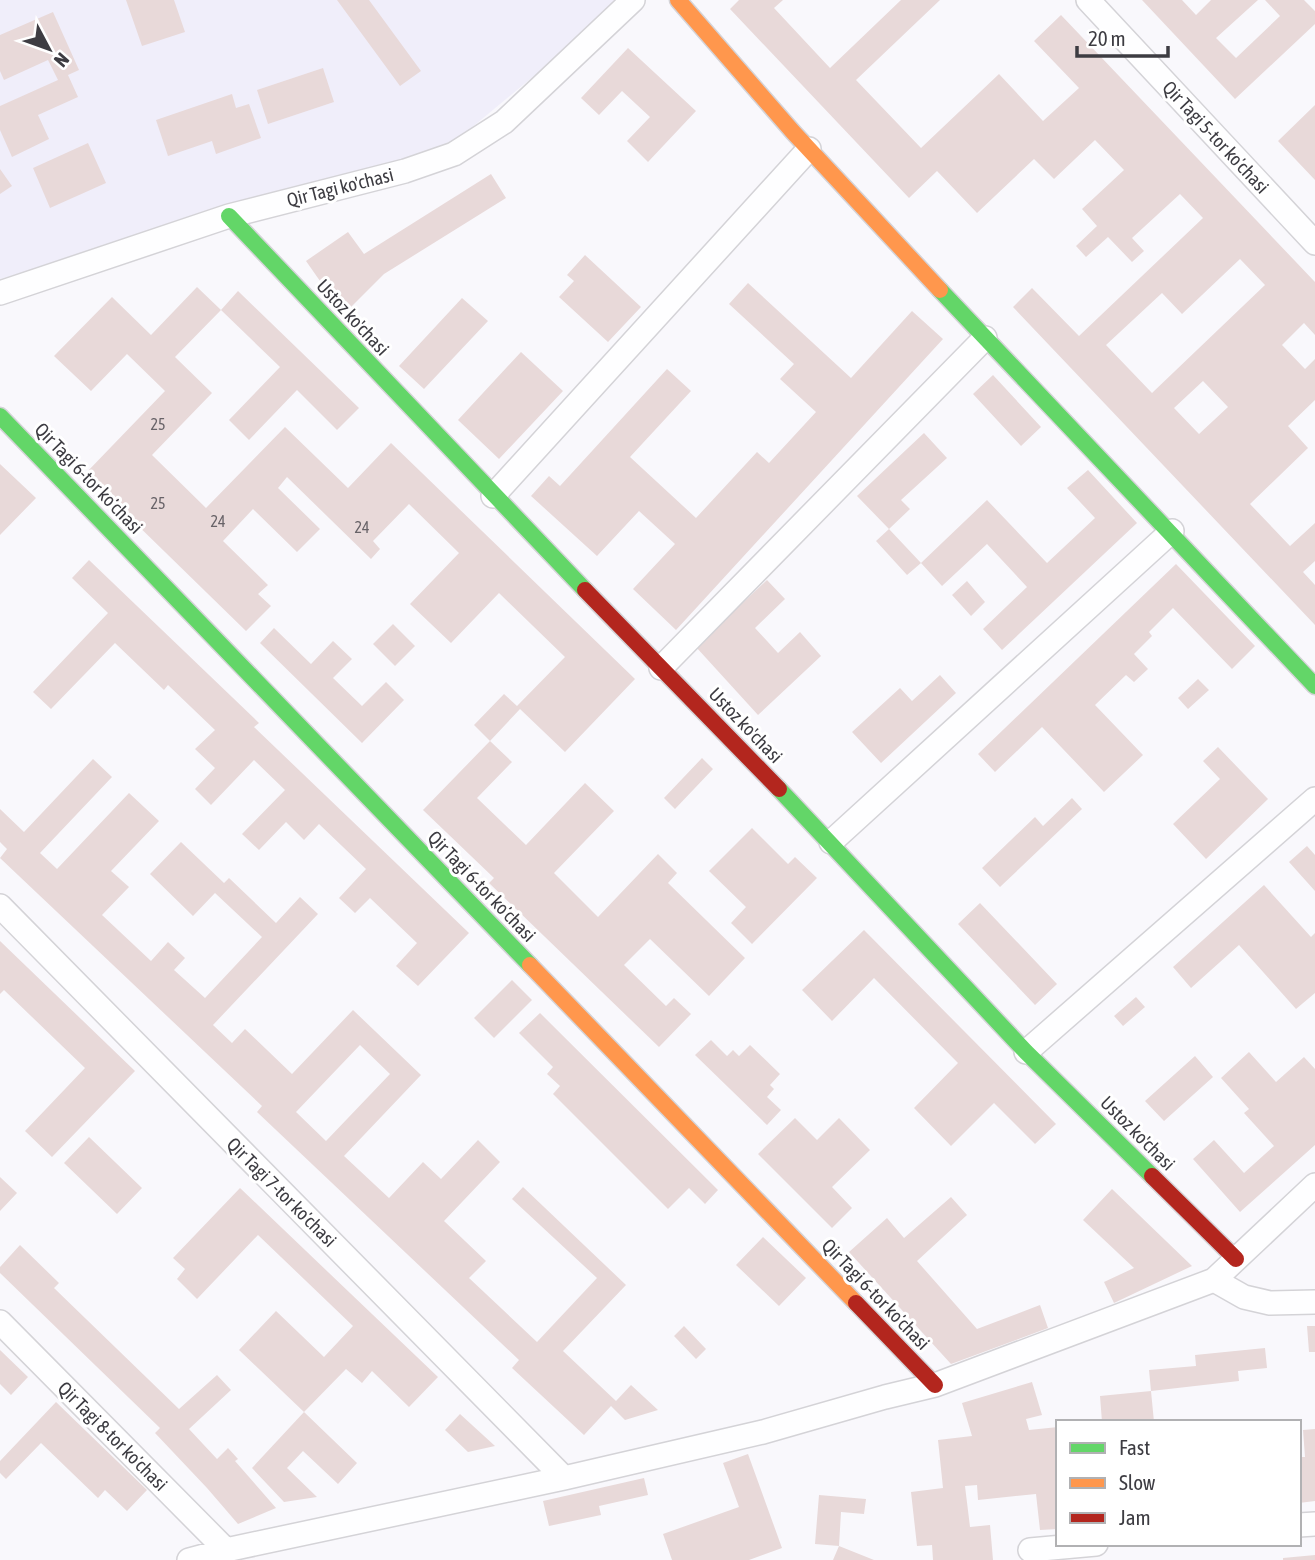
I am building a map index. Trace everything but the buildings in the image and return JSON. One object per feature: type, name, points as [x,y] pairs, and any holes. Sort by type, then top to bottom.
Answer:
[{"type":"street","name":"Qir Tagi ko'chasi","points":[[0,293],[229,216],[405,171],[454,154],[504,122],[633,0]]},
{"type":"street","points":[[678,0],[809,149],[985,338],[1172,531],[1315,686]]},
{"type":"street","name":"Qir Tagi 5-tor koʼchasi","points":[[1088,0],[1315,243]]},
{"type":"street","points":[[493,496],[809,149]]},
{"type":"street","name":"Ustoz ko'chasi","points":[[229,216],[493,496],[831,842],[1026,1052],[1236,1259]]},
{"type":"street","points":[[661,668],[985,338]]},
{"type":"street","name":"Qir Tagi 6-tor koʼchasi","points":[[0,416],[935,1385]]},
{"type":"street","points":[[831,842],[1172,531]]},
{"type":"street","points":[[1026,1052],[1315,799]]},
{"type":"street","name":"Qir Tagi 7-tor koʼchasi","points":[[0,906],[564,1478]]},
{"type":"street","points":[[189,1560],[226,1549],[564,1478],[763,1432],[935,1385],[1214,1280],[1315,1185]]},
{"type":"street","points":[[1214,1280],[1244,1297],[1270,1303],[1315,1302]]},
{"type":"street","name":"Qir Tagi 8-tor koʼchasi","points":[[0,1322],[226,1549]]},
{"type":"street","points":[[1030,1550],[1074,1546]]},
{"type":"shaded area","points":[[0,0],[625,0],[452,144],[0,279]]},
{"type":"traffic: fast","points":[[229,216],[585,590]]},
{"type":"traffic: fast","points":[[940,290],[1315,686]]},
{"type":"traffic: fast","points":[[0,416],[530,965]]},
{"type":"traffic: fast","points":[[779,789],[1026,1052],[1152,1176]]},
{"type":"traffic: slow","points":[[678,0],[793,132],[940,290]]},
{"type":"traffic: slow","points":[[530,965],[856,1303]]},
{"type":"traffic: jam","points":[[585,590],[779,789]]},
{"type":"traffic: jam","points":[[1152,1176],[1236,1259]]},
{"type":"traffic: jam","points":[[856,1303],[935,1385]]}]
